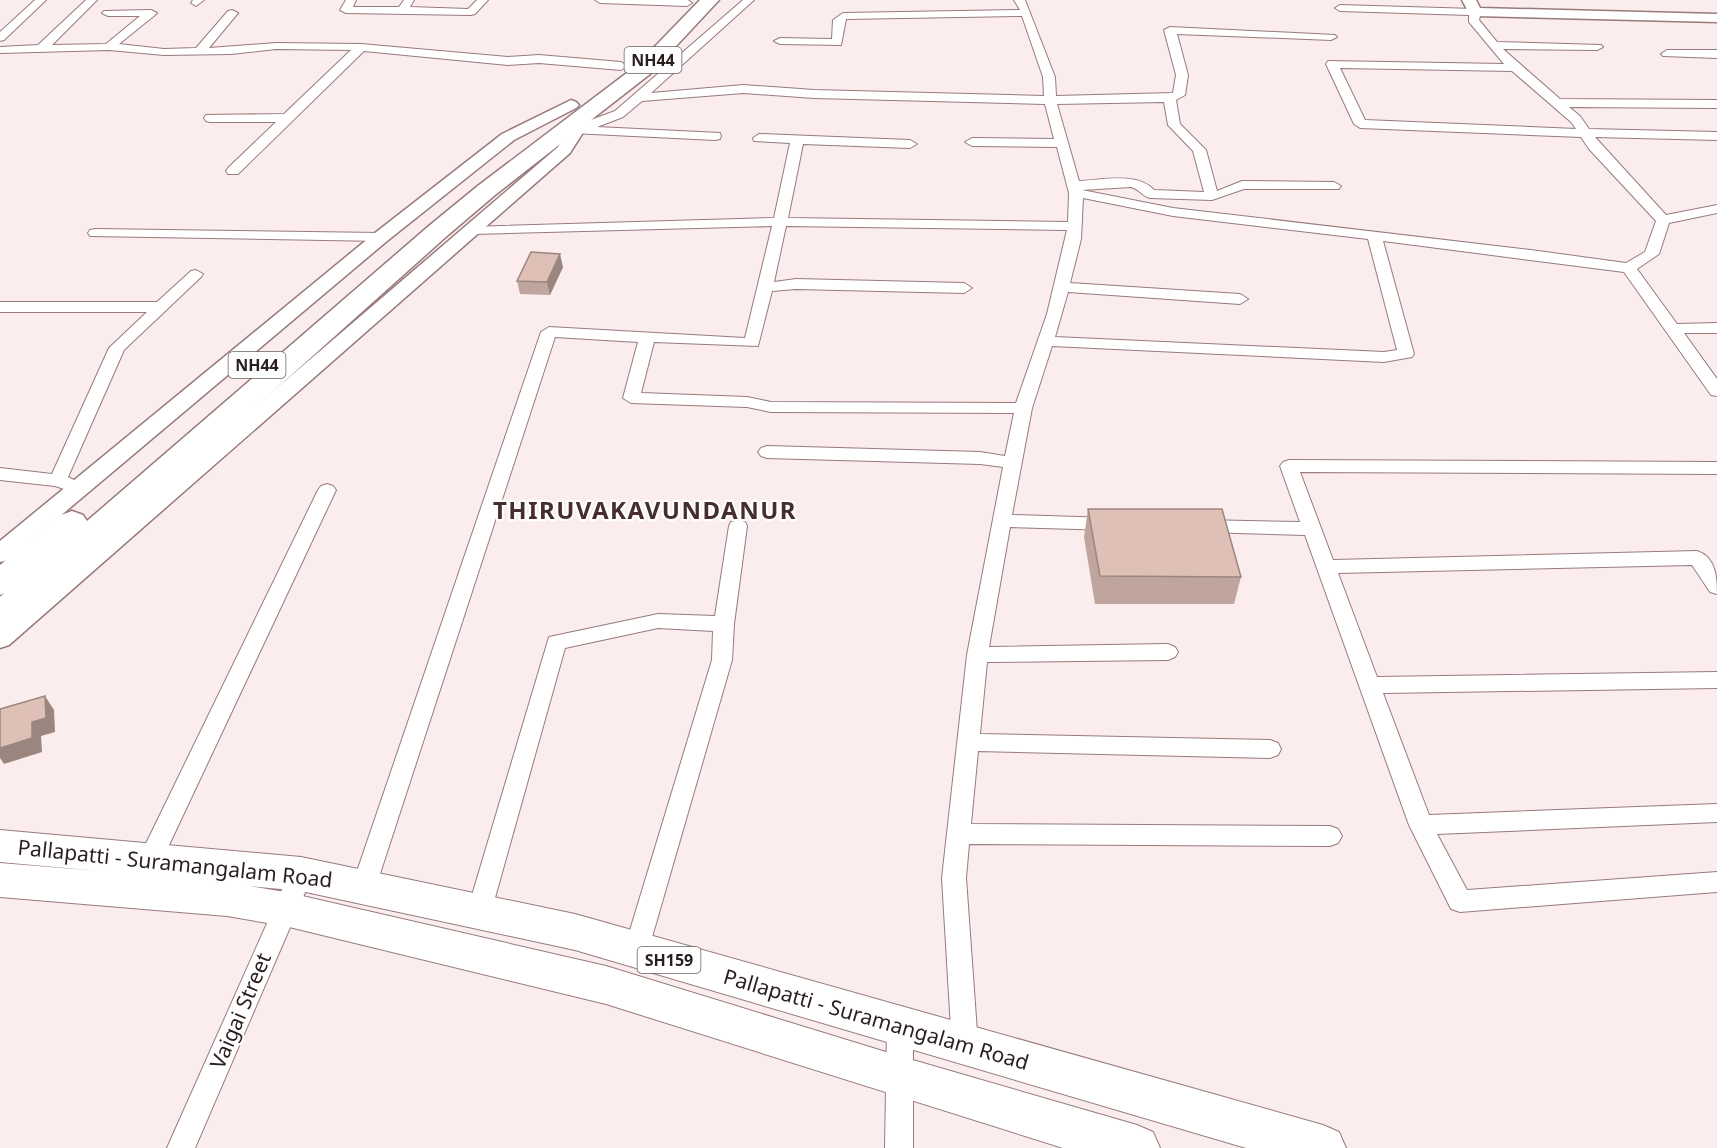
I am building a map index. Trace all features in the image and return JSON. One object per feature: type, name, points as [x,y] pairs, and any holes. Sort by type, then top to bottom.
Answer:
[{"type":"highway","name":"NH44","points":[[0,583],[525,150],[643,70],[710,0]]},
{"type":"highway","name":"NH44","points":[[578,115],[621,66],[688,2]]},
{"type":"highway","name":"NH44","points":[[0,616],[439,230],[525,150]]},
{"type":"main road","name":"Pallapatti - Suramangalam Road","points":[[0,853],[150,860],[293,892],[364,886],[575,932],[900,1028],[1323,1148]]},
{"type":"main road","points":[[0,853],[227,899],[293,892],[606,985],[899,1077],[1137,1148]]},
{"type":"street","points":[[0,38],[41,0]]},
{"type":"street","points":[[41,49],[93,0]]},
{"type":"street","points":[[351,0],[346,10],[406,5],[471,12],[483,0]]},
{"type":"street","points":[[600,0],[688,2]]},
{"type":"street","points":[[0,554],[381,237],[508,137],[578,115],[619,114],[749,0]]},
{"type":"street","points":[[1472,6],[1473,20],[1494,45],[1515,67],[1576,119],[1594,146],[1663,220]]},
{"type":"street","points":[[1340,8],[1472,6],[1717,18]]},
{"type":"street","points":[[780,41],[837,43],[839,20],[843,16],[1023,7],[1049,77],[1050,99],[1075,189],[1074,239],[1046,341],[1023,408],[977,656],[954,878],[965,1046]]},
{"type":"street","points":[[108,13],[151,13],[109,47]]},
{"type":"street","points":[[200,51],[232,13]]},
{"type":"street","points":[[641,97],[743,89],[814,94],[1050,99],[1170,98],[1179,95],[1182,75],[1170,30],[1331,37]]},
{"type":"street","points":[[1494,45],[1597,47]]},
{"type":"street","points":[[0,50],[109,47],[164,52],[276,46],[361,47],[508,61],[538,59],[621,66]]},
{"type":"street","points":[[233,171],[361,47]]},
{"type":"street","points":[[1667,54],[1717,54]]},
{"type":"street","points":[[1515,67],[1332,64],[1360,124],[1717,136]]},
{"type":"street","points":[[1170,98],[1174,125],[1199,150],[1212,196]]},
{"type":"street","points":[[1558,103],[1717,104]]},
{"type":"street","points":[[578,115],[715,136]]},
{"type":"street","points":[[0,639],[564,150],[578,115]]},
{"type":"street","points":[[210,118],[286,118]]},
{"type":"street","points":[[759,138],[910,144]]},
{"type":"street","points":[[364,886],[549,332],[752,343],[797,141]]},
{"type":"street","points":[[972,142],[1062,143]]},
{"type":"street","points":[[1075,189],[1131,183],[1143,186],[1150,194],[1212,196],[1242,185],[1334,186]]},
{"type":"street","points":[[1075,189],[1173,212],[1532,254],[1629,268],[1652,254],[1663,220]]},
{"type":"street","points":[[1663,220],[1717,210]]},
{"type":"street","points":[[474,230],[780,222],[1074,226]]},
{"type":"street","points":[[95,233],[381,237]]},
{"type":"street","points":[[1046,341],[1384,357],[1406,354],[1374,235]]},
{"type":"street","points":[[1629,268],[1717,391]]},
{"type":"street","points":[[57,480],[117,348],[196,274]]},
{"type":"street","points":[[765,287],[796,284],[964,288]]},
{"type":"street","points":[[1062,287],[1240,299]]},
{"type":"street","points":[[0,307],[160,307]]},
{"type":"street","points":[[1673,328],[1717,328]]},
{"type":"street","points":[[647,337],[631,398],[747,402],[771,407],[1023,408]]},
{"type":"street","points":[[767,452],[980,458],[1012,463]]},
{"type":"street","points":[[1717,468],[1289,466],[1421,825],[1460,901],[1717,882]]},
{"type":"street","points":[[0,474],[57,480],[78,488]]},
{"type":"street","points":[[150,860],[327,490]]},
{"type":"street","points":[[1002,521],[1133,524]]},
{"type":"street","points":[[1181,525],[1312,529]]},
{"type":"street","points":[[637,950],[722,660],[724,624],[738,526]]},
{"type":"street","points":[[1326,567],[1697,558],[1717,587]]},
{"type":"street","points":[[479,912],[556,642],[658,621],[724,624]]},
{"type":"street","points":[[977,656],[1168,652]]},
{"type":"street","points":[[1370,685],[1717,680]]},
{"type":"street","points":[[968,742],[1270,749]]},
{"type":"street","points":[[1421,825],[1717,813]]},
{"type":"street","points":[[958,834],[1330,836]]},
{"type":"street","name":"Vaigai Street","points":[[181,1148],[293,892]]},
{"type":"street","points":[[899,1148],[900,1028]]},
{"type":"building","points":[[531,252],[560,254],[547,282],[517,281]]},
{"type":"building","points":[[1088,509],[1222,509],[1241,577],[1100,576]]},
{"type":"building","points":[[45,696],[46,718],[32,722],[32,738],[0,748],[0,709]]},
{"type":"district","name":"THIRUVAKAVUNDANUR","points":[[645,511]]}]
